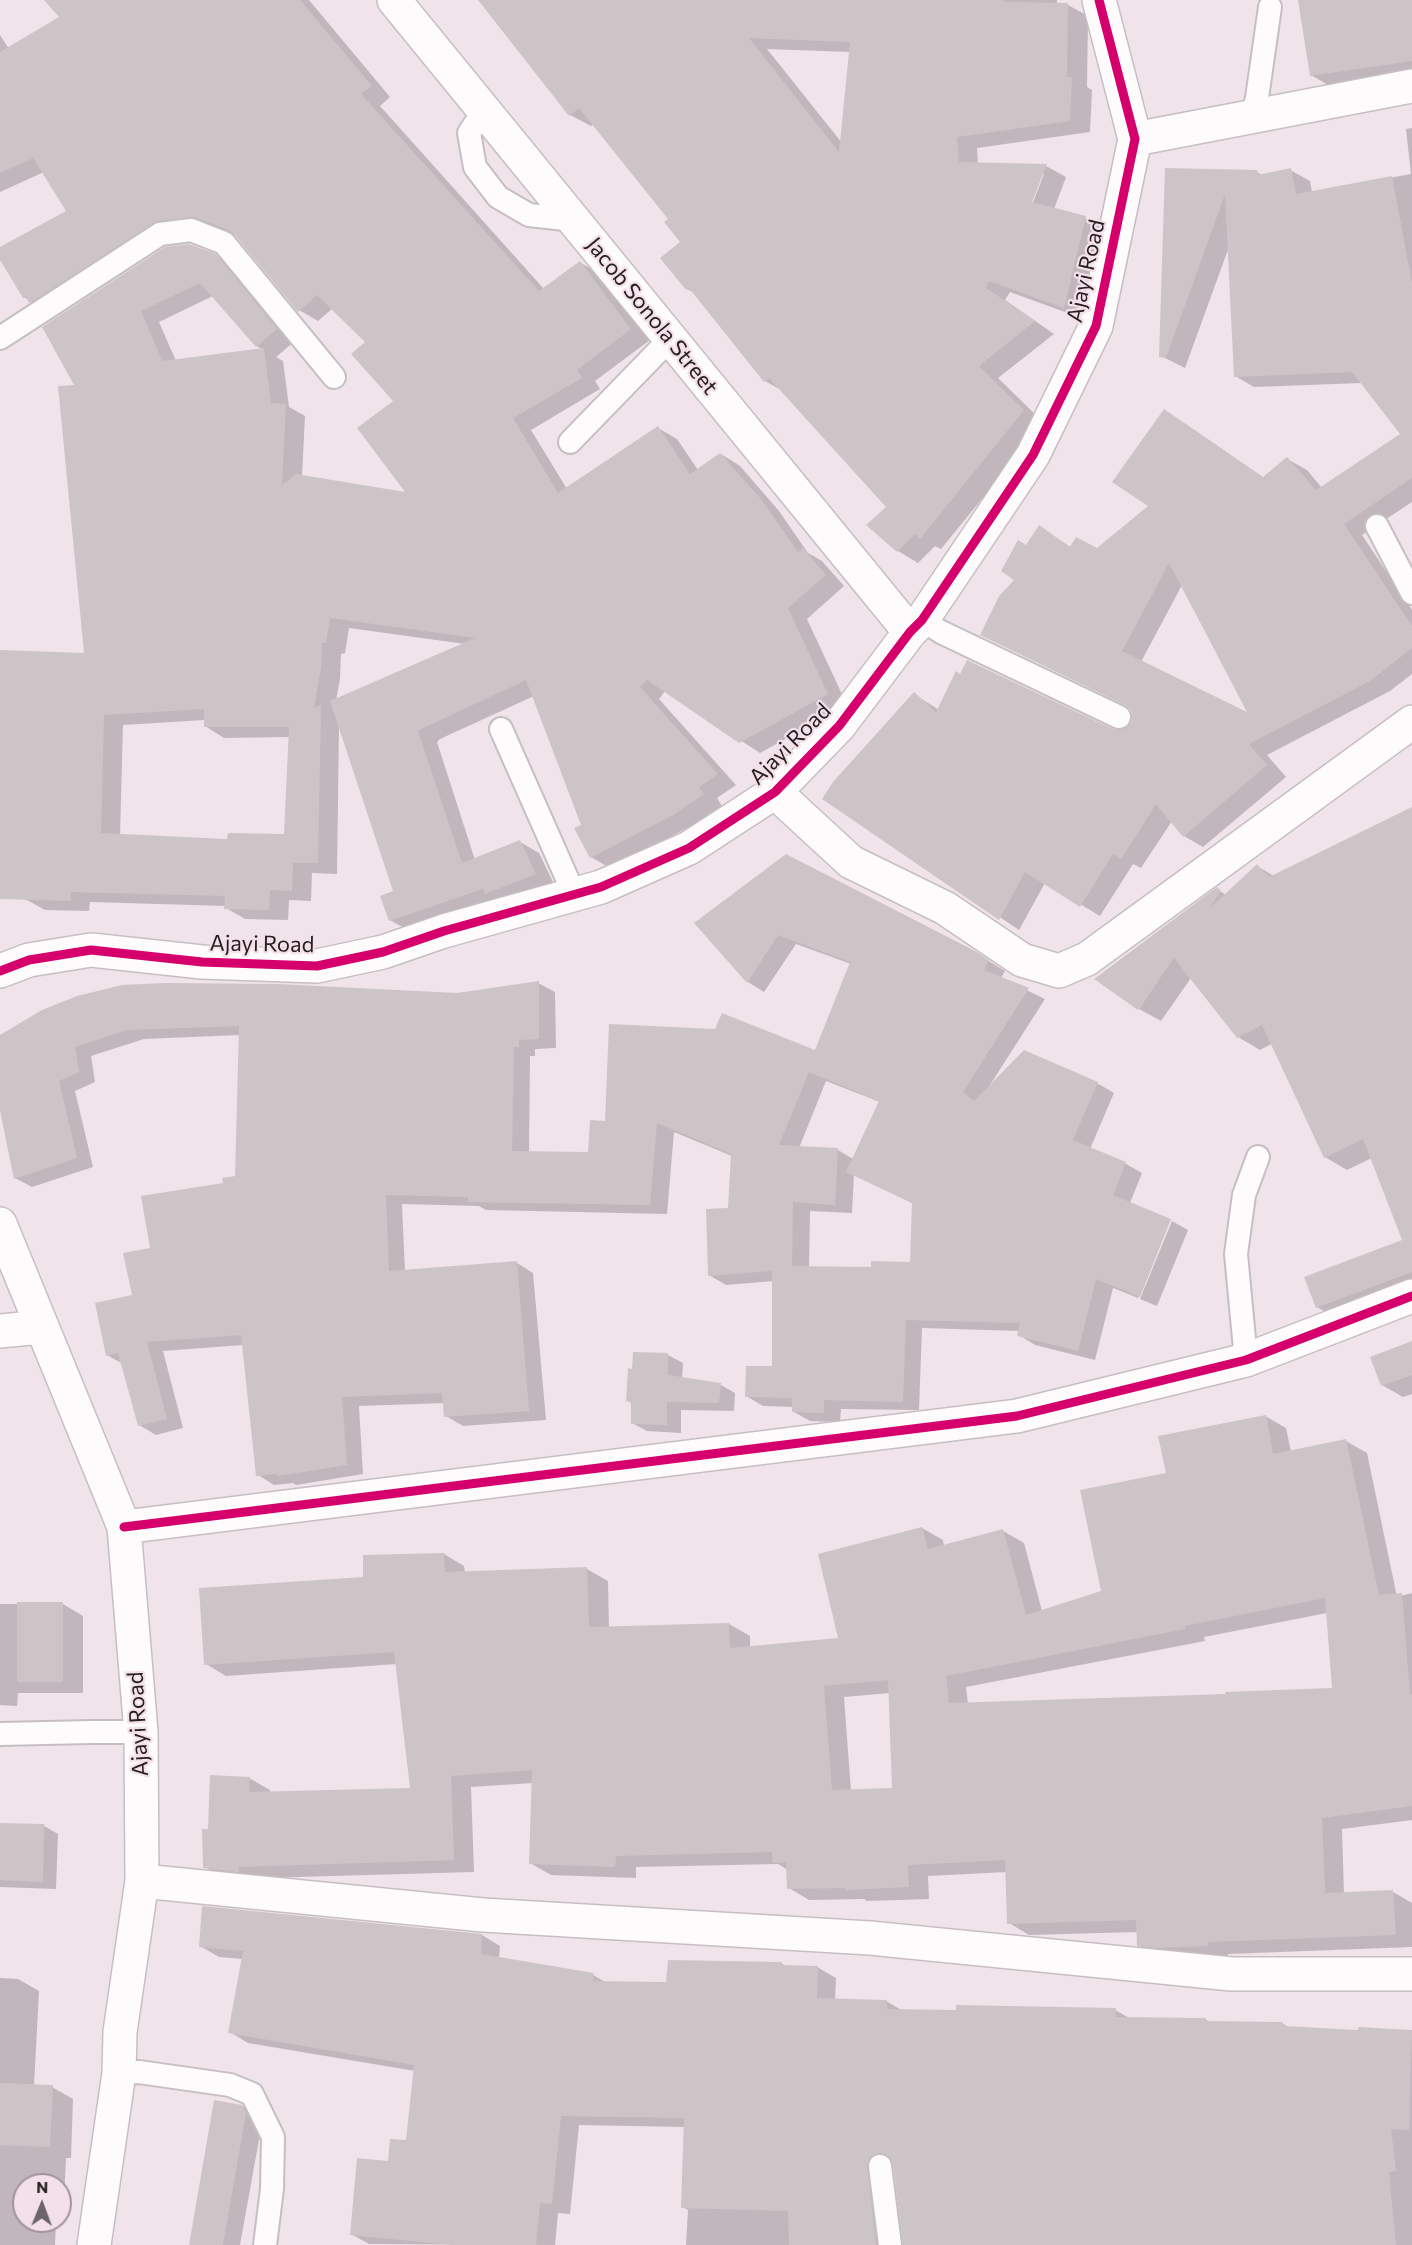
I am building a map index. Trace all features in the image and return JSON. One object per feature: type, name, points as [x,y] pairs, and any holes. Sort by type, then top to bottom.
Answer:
[{"type":"street","name":"Jacob Sonola Street","points":[[394,0],[670,338],[916,626]]},
{"type":"street","name":"Ajayi Road","points":[[0,971],[29,960],[91,950],[202,962],[318,966],[383,952],[444,931],[601,887],[689,848],[775,792],[839,726],[916,626],[1033,455],[1096,326],[1135,139],[1099,0]]},
{"type":"street","points":[[1135,139],[1412,86]]},
{"type":"street","points":[[775,792],[851,862],[945,908],[1022,960],[1059,971],[1087,959],[1412,722]]},
{"type":"street","name":"Ajayi Road","points":[[0,1224],[124,1527],[141,1732],[142,1881],[120,2031],[119,2073],[94,2245]]},
{"type":"street","points":[[124,1527],[1017,1416],[1246,1360],[1412,1296]]},
{"type":"street","points":[[0,1330],[41,1327]]},
{"type":"street","points":[[142,1881],[483,1915],[870,1938],[1232,1974],[1412,1974]]},
{"type":"lane","points":[[1252,116],[1257,98],[1270,7]]},
{"type":"lane","points":[[484,110],[469,133],[475,167],[498,197],[529,215],[574,220]]},
{"type":"lane","points":[[0,338],[160,234],[191,230],[224,243],[334,377]]},
{"type":"lane","points":[[570,442],[670,338]]},
{"type":"lane","points":[[1377,526],[1412,593]]},
{"type":"lane","points":[[916,626],[941,633],[1119,717]]},
{"type":"lane","points":[[501,729],[574,894]]},
{"type":"lane","points":[[1246,1360],[1236,1254],[1244,1195],[1258,1157]]},
{"type":"lane","points":[[0,1734],[141,1732]]},
{"type":"lane","points":[[119,2073],[139,2072],[230,2085],[252,2094],[273,2137],[272,2189],[265,2245]]},
{"type":"lane","points":[[880,2166],[890,2245]]},
{"type":"building","points":[[44,0],[300,0],[372,86],[361,94],[539,291],[580,261],[631,329],[577,370],[582,378],[513,418],[558,493],[658,426],[690,474],[720,453],[760,498],[798,552],[803,548],[826,575],[788,608],[828,694],[739,743],[647,680],[640,687],[718,774],[699,787],[704,794],[673,815],[590,858],[574,828],[581,825],[526,680],[421,729],[418,731],[462,863],[520,840],[536,874],[485,894],[483,889],[389,921],[380,896],[393,891],[330,701],[475,638],[330,618],[326,643],[322,643],[321,667],[314,708],[321,705],[318,863],[293,863],[292,891],[270,890],[269,910],[224,909],[225,896],[71,892],[71,901],[0,899],[0,650],[84,653],[58,386],[74,385],[42,327],[165,247],[189,244],[216,254],[277,329],[256,347],[200,283],[141,311],[162,361],[264,348],[271,403],[286,404],[282,485],[296,474],[405,492],[357,428],[393,401],[351,354],[365,342],[317,295],[298,312],[229,230],[195,217],[158,221],[29,303],[26,296],[23,298],[0,260],[0,247],[66,211],[33,158],[0,173],[0,52],[59,17]],"holes":[[[204,709],[204,727],[289,727],[284,834],[228,833],[227,839],[101,833],[104,715]]]},
{"type":"building","points":[[478,0],[1004,0],[1004,2],[1068,3],[1067,77],[1072,77],[1070,121],[957,137],[959,162],[1047,164],[1032,202],[1086,216],[1064,308],[989,281],[986,288],[1035,321],[979,366],[1024,410],[920,539],[915,534],[897,552],[866,525],[886,507],[769,378],[764,382],[689,288],[686,290],[660,258],[680,242],[664,222],[668,219],[579,108],[569,116]],"holes":[[[749,38],[850,42],[839,152]]]},
{"type":"building","points":[[1298,0],[1412,0],[1412,61],[1310,76]]},
{"type":"building","points":[[1165,168],[1257,170],[1258,175],[1291,168],[1296,194],[1392,176],[1412,283],[1412,478],[1344,524],[1412,626],[1412,648],[1370,681],[1249,744],[1267,765],[1183,837],[1156,804],[1121,859],[1113,854],[1080,907],[1025,872],[999,920],[822,799],[833,782],[914,692],[936,712],[956,671],[960,674],[967,660],[1113,729],[1121,730],[1131,723],[1130,709],[1125,705],[980,635],[999,596],[1014,580],[1001,571],[1018,540],[1026,545],[1039,525],[1070,547],[1076,537],[1097,548],[1148,506],[1112,482],[1164,409],[1263,477],[1287,457],[1316,490],[1400,434],[1352,372],[1234,377],[1225,194],[1166,358],[1159,357]],"holes":[[[1169,563],[1247,712],[1122,651]]]},
{"type":"building","points":[[1412,807],[1412,1272],[1316,1308],[1304,1277],[1402,1240],[1363,1139],[1324,1158],[1262,1025],[1237,1038],[1174,958],[1138,1010],[1094,979],[1217,887],[1221,891],[1209,909],[1257,864],[1269,877]]},
{"type":"building","points":[[786,854],[975,951],[989,960],[984,970],[1029,988],[963,1092],[974,1101],[1024,1050],[1098,1082],[1073,1140],[1126,1162],[1113,1195],[1171,1219],[1140,1297],[1096,1279],[1078,1351],[1017,1336],[1020,1323],[906,1320],[903,1402],[824,1400],[824,1413],[792,1412],[792,1398],[745,1397],[746,1366],[772,1366],[772,1271],[708,1276],[706,1209],[728,1208],[731,1154],[657,1123],[650,1205],[468,1202],[468,1197],[386,1195],[389,1271],[517,1261],[529,1411],[444,1417],[442,1393],[342,1397],[347,1465],[277,1476],[277,1474],[256,1476],[241,1335],[147,1342],[167,1419],[138,1426],[118,1353],[106,1356],[95,1303],[132,1295],[123,1253],[150,1248],[141,1196],[223,1183],[222,1178],[235,1176],[239,1026],[127,1030],[75,1047],[79,1072],[59,1081],[77,1158],[14,1179],[0,1111],[0,1035],[42,1010],[77,996],[122,985],[278,984],[457,993],[539,981],[539,1039],[519,1040],[519,1047],[514,1047],[512,1151],[588,1152],[590,1120],[605,1121],[609,1024],[715,1029],[722,1013],[815,1050],[850,962],[778,935],[747,983],[694,923]],"holes":[[[809,1072],[879,1101],[846,1172],[912,1203],[910,1262],[871,1261],[871,1267],[792,1266],[793,1202],[835,1205],[838,1148],[779,1145]]]},
{"type":"building","points":[[1412,1341],[1412,1375],[1381,1386],[1370,1357]]},
{"type":"building","points":[[633,1352],[668,1353],[668,1375],[721,1383],[719,1403],[667,1402],[667,1425],[631,1424],[631,1402],[626,1401],[628,1368],[632,1369]]},
{"type":"building","points":[[1266,1415],[1273,1454],[1346,1439],[1379,1595],[1402,1593],[1410,1694],[1412,1694],[1412,1806],[1322,1818],[1325,1893],[1393,1890],[1396,1935],[1208,1942],[1208,1946],[1157,1948],[1137,1946],[1136,1920],[1007,1924],[1005,1860],[908,1865],[909,1887],[845,1890],[845,1888],[787,1889],[786,1862],[773,1863],[772,1852],[616,1856],[615,1867],[529,1864],[532,1770],[451,1776],[454,1860],[239,1867],[239,1872],[203,1868],[202,1829],[208,1829],[210,1775],[250,1777],[249,1792],[410,1788],[394,1652],[204,1665],[199,1588],[363,1577],[363,1555],[444,1553],[445,1572],[587,1567],[589,1627],[729,1623],[730,1648],[838,1638],[818,1554],[922,1527],[928,1549],[1003,1529],[1026,1615],[1101,1591],[1080,1490],[1166,1473],[1158,1436]],"holes":[[[1325,1598],[1332,1688],[1225,1692],[1225,1694],[949,1703],[946,1676],[1185,1629],[1185,1626]],[[888,1680],[892,1788],[832,1790],[824,1686]]]},
{"type":"building","points":[[17,1602],[63,1602],[63,1682],[17,1682]]},
{"type":"building","points":[[0,1823],[44,1824],[43,1882],[0,1880]]},
{"type":"building","points":[[202,1906],[482,1934],[481,1954],[594,1973],[593,1981],[666,1982],[668,1960],[781,1962],[781,1965],[818,1966],[817,1998],[887,2000],[887,2009],[956,2010],[956,2005],[1116,2008],[1116,2017],[1205,2018],[1205,2021],[1283,2022],[1283,2026],[1412,2030],[1409,2130],[1391,2129],[1396,2171],[1389,2172],[1396,2245],[903,2245],[893,2164],[890,2157],[879,2153],[871,2156],[867,2167],[876,2245],[789,2245],[788,2211],[681,2208],[684,2118],[561,2116],[552,2204],[540,2203],[536,2245],[453,2245],[350,2235],[357,2158],[388,2161],[390,2139],[406,2140],[414,2065],[228,2033],[243,1951],[199,1947]]},
{"type":"building","points":[[0,2083],[53,2085],[50,2147],[0,2145]]},
{"type":"building","points":[[214,2100],[242,2105],[246,2113],[223,2245],[189,2245]]},
{"type":"cycle path","points":[[0,971],[29,960],[91,950],[202,962],[317,966],[383,952],[444,931],[601,887],[689,848],[775,792],[839,726],[910,632],[922,620],[1033,455],[1096,326],[1135,139],[1099,0]]},
{"type":"cycle path","points":[[124,1527],[1017,1416],[1246,1360],[1412,1296]]}]
